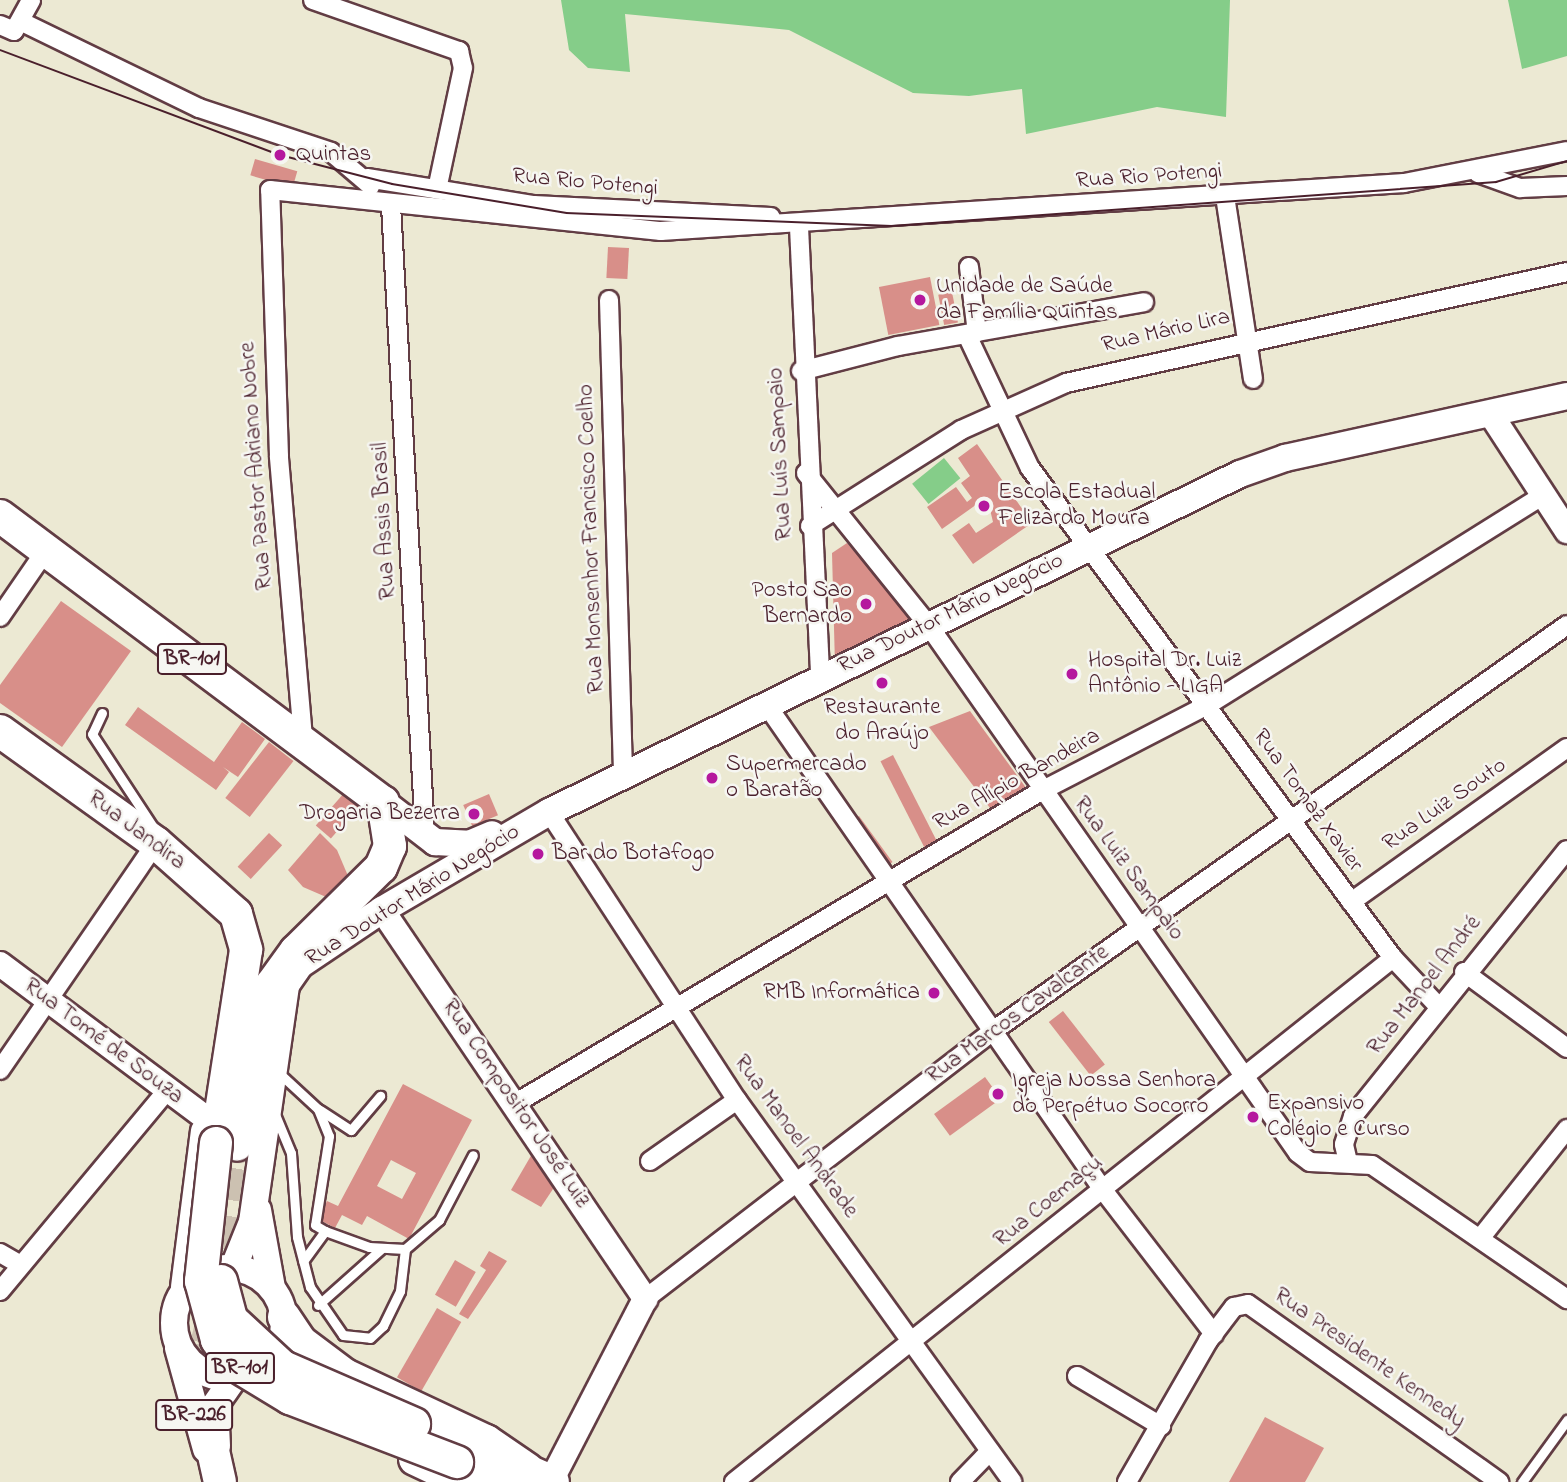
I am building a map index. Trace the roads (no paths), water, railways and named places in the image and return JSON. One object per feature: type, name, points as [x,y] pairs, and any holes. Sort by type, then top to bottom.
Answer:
[{"type":"highway","name":"BR-101","points":[[0,516],[303,738],[383,802]]},
{"type":"highway","name":"Rua Jandira","points":[[0,730],[156,843],[236,914],[246,950],[224,1081],[220,1135]]},
{"type":"highway","name":"Rua Doutor Mário Negócio","points":[[220,1135],[272,984],[296,950],[381,867],[390,846],[383,802]]},
{"type":"highway","points":[[262,1102],[272,984]]},
{"type":"highway","name":"BR-101","points":[[220,1135],[220,1256],[231,1319],[283,1367],[456,1461],[532,1479]]},
{"type":"highway","points":[[284,1317],[301,1342],[345,1375],[486,1441],[532,1479]]},
{"type":"highway","points":[[236,1378],[456,1461]]},
{"type":"highway","points":[[207,1424],[220,1482]]},
{"type":"main road","name":"Rua Doutor Mário Negócio","points":[[383,802],[435,842],[469,844],[549,812],[1091,545],[1284,458],[1567,396]]},
{"type":"main road","name":"Rua Doutor Mário Negócio","points":[[233,1269],[255,1195],[262,1102],[275,1069],[286,985],[300,965],[382,910],[549,812]]},
{"type":"main road","points":[[183,1293],[220,1135]]},
{"type":"main road","name":"Rua Doutor Mário Negócio","points":[[255,1195],[272,1288]]},
{"type":"main road","points":[[183,1293],[206,1273],[233,1269],[272,1288],[284,1317]]},
{"type":"main road","name":"BR-226","points":[[183,1293],[173,1321],[190,1405],[220,1482]]},
{"type":"main road","name":"BR-226","points":[[220,1482],[215,1405],[236,1378],[273,1356],[284,1317]]},
{"type":"main road","name":"BR-226","points":[[178,1346],[210,1376],[236,1378]]},
{"type":"street","points":[[0,25],[13,31],[22,22],[31,0]]},
{"type":"street","points":[[313,0],[459,51],[463,68],[437,189]]},
{"type":"street","name":"Rua Rio Potengi","points":[[22,22],[199,108],[323,148],[367,178],[391,205]]},
{"type":"street","name":"Rua Rio Potengi","points":[[270,190],[611,229],[799,227],[1225,196],[1469,174],[1567,151]]},
{"type":"street","points":[[1469,174],[1520,188],[1567,186]]},
{"type":"street","name":"Rua Rio Potengi","points":[[367,178],[639,215],[842,224]]},
{"type":"street","name":"Rua Pastor Adriano Nobre","points":[[270,190],[279,456],[303,738]]},
{"type":"street","points":[[1225,196],[1253,379]]},
{"type":"street","name":"Rua Assis Brasil","points":[[391,205],[425,834]]},
{"type":"street","name":"Rua Luís Sampaio","points":[[799,227],[801,371],[820,678]]},
{"type":"street","name":"Rua Tomaz Xavier","points":[[969,267],[972,334],[998,410],[1030,468],[1091,545],[1206,706],[1393,958],[1439,1007]]},
{"type":"street","name":"Rua Mário Lira","points":[[810,526],[998,410],[1087,376],[1245,339],[1567,272]]},
{"type":"street","name":"Rua Monsenhor Francisco Coelho","points":[[609,300],[623,776]]},
{"type":"street","points":[[801,371],[972,334],[1144,302]]},
{"type":"street","points":[[1490,413],[1540,497],[1567,531]]},
{"type":"street","name":"Rua Luiz Sampaio","points":[[806,473],[929,626],[1041,792],[1245,1072],[1298,1153],[1310,1162],[1348,1161],[1372,1165],[1482,1236],[1567,1299]]},
{"type":"street","name":"Rua Alípio Bandeira","points":[[516,1103],[677,1012],[886,883],[1041,792],[1206,706],[1540,497]]},
{"type":"street","points":[[0,617],[46,550]]},
{"type":"street","name":"Rua Marcos Cavalcante","points":[[532,1479],[645,1299],[993,1031],[1567,625]]},
{"type":"street","points":[[766,704],[886,883],[1103,1190],[1214,1334]]},
{"type":"street","name":"Rua Luiz Souto","points":[[1351,902],[1567,748]]},
{"type":"street","name":"Rua Manoel Andrade","points":[[549,812],[677,1012],[737,1100],[1013,1482]]},
{"type":"street","points":[[0,1070],[156,843]]},
{"type":"street","name":"Rua Manoel André","points":[[1348,1161],[1344,1144],[1353,1116],[1464,972],[1561,869],[1567,850]]},
{"type":"street","name":"Rua Compositor José Luiz","points":[[382,910],[516,1103],[645,1299]]},
{"type":"street","name":"Rua Coemaçu","points":[[734,1482],[1103,1190],[1245,1072],[1393,958]]},
{"type":"street","name":"Rua Tomé de Souza","points":[[0,964],[220,1135]]},
{"type":"street","points":[[1464,972],[1567,1048]]},
{"type":"street","points":[[0,1291],[166,1093]]},
{"type":"street","points":[[650,1161],[737,1100]]},
{"type":"street","points":[[1482,1236],[1567,1129]]},
{"type":"street","points":[[0,1253],[21,1265]]},
{"type":"street","name":"Rua Presidente Kennedy","points":[[1127,1482],[1214,1334],[1234,1307],[1248,1304],[1498,1482]]},
{"type":"street","points":[[1077,1376],[1161,1426]]},
{"type":"street","points":[[960,1482],[990,1451]]},
{"type":"lane","points":[[102,713],[92,734],[151,821],[156,843]]},
{"type":"lane","points":[[275,1069],[318,1109],[351,1130],[380,1096]]},
{"type":"lane","points":[[262,1102],[291,1153],[303,1261],[318,1306],[343,1335],[370,1338],[392,1311],[405,1249],[439,1220],[472,1155]]},
{"type":"lane","points":[[318,1109],[329,1150],[315,1225],[325,1231],[380,1249],[405,1249]]},
{"type":"lane","points":[[303,1261],[325,1231]]},
{"type":"lane","points":[[318,1306],[380,1249]]},
{"type":"lane","points":[[1522,1482],[1567,1420]]},
{"type":"tunnel","points":[[207,1424],[206,1344],[232,1249],[254,1116]]},
{"type":"tram line","points":[[0,50],[280,155],[392,184],[567,213],[891,226],[1496,182],[1567,161]]},
{"type":"place","name":"Quintas","points":[[280,155]]},
{"type":"place","name":"Unidade de Saúde da Família Quintas","points":[[920,300]]},
{"type":"place","name":"Escola Estadual Felizardo Moura","points":[[984,506]]},
{"type":"place","name":"Posto Sao Bernardo","points":[[866,604]]},
{"type":"place","name":"Hospital Dr. Luiz Antônio - LIGA","points":[[1072,674]]},
{"type":"place","name":"Restaurante do Araújo","points":[[882,683]]},
{"type":"place","name":"Supermercado o Baratão","points":[[712,778]]},
{"type":"place","name":"Drogaria Bezerra","points":[[474,814]]},
{"type":"place","name":"Bar do Botafogo","points":[[538,854]]},
{"type":"place","name":"RMB Informática","points":[[934,993]]},
{"type":"place","name":"Igreja Nossa Senhora do Perpétuo Socorro","points":[[998,1094]]},
{"type":"place","name":"Expansivo Colégio e Curso","points":[[1253,1117]]}]
